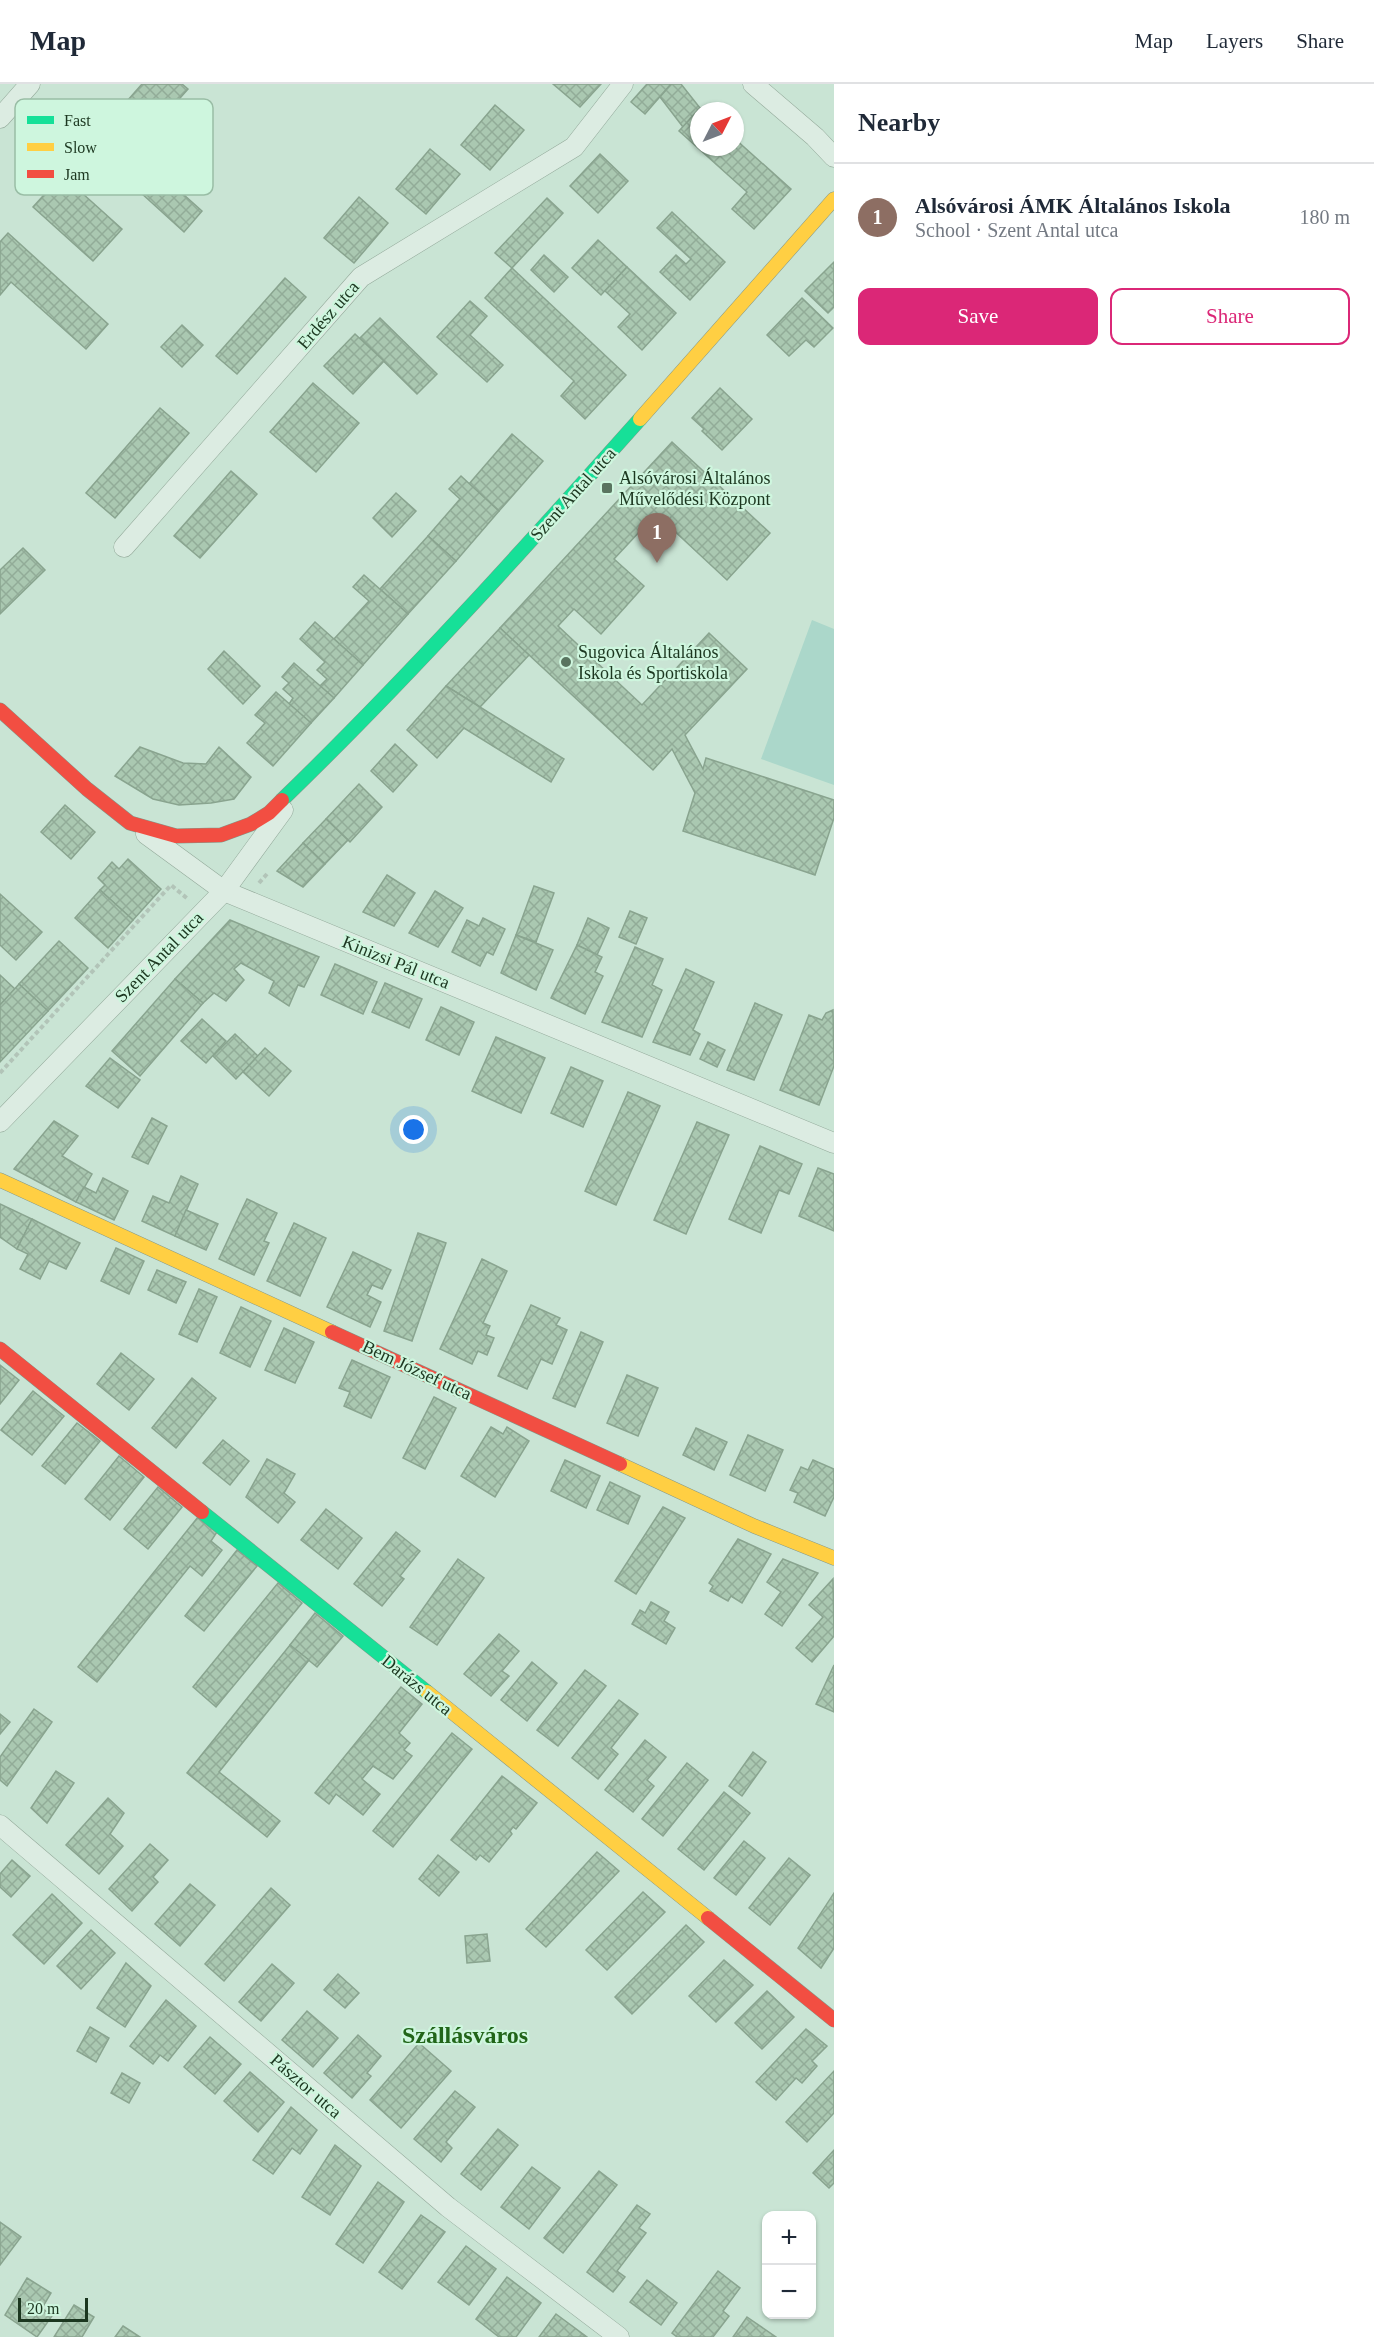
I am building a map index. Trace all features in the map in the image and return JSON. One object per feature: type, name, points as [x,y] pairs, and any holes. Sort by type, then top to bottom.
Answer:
[{"type":"street","points":[[17,99],[30,84]]},
{"type":"street","name":"Erdész utca","points":[[124,547],[361,277],[574,147],[623,84]]},
{"type":"street","points":[[753,84],[815,137],[834,158]]},
{"type":"street","points":[[0,118],[15,101]]},
{"type":"street","name":"Szent Antal utca","points":[[130,823],[176,836],[221,835],[239,830],[268,813],[304,781],[537,535],[834,199]]},
{"type":"street","name":"Kinizsi Pál utca","points":[[0,710],[87,789],[224,891],[834,1143]]},
{"type":"street","name":"Szent Antal utca","points":[[0,1122],[224,891],[304,781]]},
{"type":"street","name":"Bem József utca","points":[[0,1180],[754,1526],[834,1558]]},
{"type":"street","name":"Darázs utca","points":[[0,1349],[834,2020]]},
{"type":"street","name":"Pásztor utca","points":[[0,1825],[448,2207],[619,2337]]},
{"type":"path","points":[[0,1072],[171,885],[203,913]]},
{"type":"shaded area","points":[[812,620],[834,629],[834,785],[761,759]]},
{"type":"building","points":[[142,84],[182,84],[188,89],[179,99],[129,99]]},
{"type":"building","points":[[553,84],[601,84],[580,107]]},
{"type":"building","points":[[647,84],[671,84],[645,114],[631,102]]},
{"type":"building","points":[[671,84],[681,84],[695,102],[690,102],[690,119],[683,127],[660,97]]},
{"type":"building","points":[[495,105],[524,130],[490,170],[461,145]]},
{"type":"building","points":[[690,119],[690,141],[679,131]]},
{"type":"building","points":[[744,147],[791,189],[754,229],[732,209],[747,192],[707,156],[744,156]]},
{"type":"building","points":[[430,149],[460,174],[426,214],[396,189]]},
{"type":"building","points":[[600,154],[628,181],[598,213],[570,186]]},
{"type":"building","points":[[44,195],[84,195],[122,229],[93,261],[33,207]]},
{"type":"building","points":[[143,195],[184,195],[202,211],[184,232]]},
{"type":"building","points":[[359,197],[388,223],[354,263],[324,238]]},
{"type":"building","points":[[547,198],[563,213],[512,268],[495,253]]},
{"type":"building","points":[[672,212],[725,262],[690,300],[660,272],[676,255],[686,264],[691,259],[657,228]]},
{"type":"building","points":[[8,233],[108,324],[86,349],[11,282],[0,295],[0,242]]},
{"type":"building","points":[[598,240],[627,267],[601,295],[572,268]]},
{"type":"building","points":[[544,255],[568,277],[554,292],[531,270]]},
{"type":"building","points":[[834,262],[834,307],[828,313],[805,291]]},
{"type":"building","points":[[627,267],[676,313],[642,350],[618,327],[630,314],[605,291]]},
{"type":"building","points":[[512,268],[626,375],[585,419],[561,396],[574,381],[485,298]]},
{"type":"building","points":[[285,278],[306,297],[237,374],[216,356]]},
{"type":"building","points":[[802,298],[833,328],[814,347],[806,340],[789,356],[767,335]]},
{"type":"building","points":[[470,301],[487,316],[470,335],[503,365],[487,382],[437,337]]},
{"type":"building","points":[[380,318],[437,374],[417,394],[360,338]]},
{"type":"building","points":[[182,325],[203,345],[182,367],[161,347]]},
{"type":"building","points":[[355,334],[384,361],[353,394],[324,366]]},
{"type":"building","points":[[313,383],[359,423],[316,472],[270,432]]},
{"type":"building","points":[[720,388],[752,419],[722,450],[692,418]]},
{"type":"building","points":[[160,408],[189,433],[115,518],[86,493]]},
{"type":"building","points":[[512,434],[543,461],[499,511],[469,484]]},
{"type":"building","name":"Sugovica Általános Iskola és Sportiskola","points":[[672,442],[770,533],[727,580],[656,514],[614,559],[644,586],[601,634],[574,609],[558,626],[642,705],[709,633],[747,669],[685,735],[703,769],[706,758],[834,800],[834,818],[815,875],[683,831],[695,793],[672,749],[653,770],[500,628]]},
{"type":"building","points":[[231,471],[257,494],[200,558],[174,536]]},
{"type":"building","points":[[461,476],[499,511],[456,561],[428,536],[460,499],[449,489]]},
{"type":"building","points":[[396,493],[416,511],[392,537],[373,518]]},
{"type":"building","points":[[428,536],[456,561],[408,614],[380,589]]},
{"type":"building","points":[[23,548],[45,570],[0,614],[0,570]]},
{"type":"building","points":[[364,575],[408,614],[363,665],[334,639],[369,601],[353,587]]},
{"type":"building","points":[[315,622],[363,665],[334,698],[320,686],[327,679],[317,670],[325,662],[300,639]]},
{"type":"building","points":[[500,628],[529,655],[480,707],[446,686]]},
{"type":"building","points":[[224,651],[260,686],[243,704],[208,669]]},
{"type":"building","points":[[294,663],[334,698],[311,723],[289,704],[293,698],[283,689],[289,683],[282,677]]},
{"type":"building","points":[[446,686],[564,759],[551,782],[464,728],[437,758],[407,730]]},
{"type":"building","points":[[276,692],[311,723],[273,766],[247,743],[265,723],[255,715]]},
{"type":"building","points":[[395,744],[417,765],[393,792],[371,771]]},
{"type":"building","points":[[140,747],[183,763],[206,764],[219,747],[251,777],[234,799],[179,805],[153,799],[115,776]]},
{"type":"building","points":[[359,784],[382,807],[350,842],[326,819]]},
{"type":"building","points":[[65,805],[95,832],[71,859],[41,832]]},
{"type":"building","points":[[326,819],[348,840],[325,864],[303,843]]},
{"type":"building","points":[[303,843],[325,864],[303,887],[277,871]]},
{"type":"building","points":[[128,859],[161,889],[133,920],[100,890],[105,885],[98,878],[112,862],[119,869]]},
{"type":"building","points":[[387,875],[415,893],[394,926],[363,912]]},
{"type":"building","points":[[534,886],[554,893],[536,942],[516,935]]},
{"type":"building","points":[[100,890],[133,920],[108,948],[75,918]]},
{"type":"building","points":[[435,891],[463,908],[438,947],[409,933]]},
{"type":"building","points":[[0,894],[42,932],[16,960],[0,945]]},
{"type":"building","points":[[630,911],[647,918],[636,944],[619,937]]},
{"type":"building","points":[[483,918],[505,929],[493,955],[487,952],[480,966],[452,952],[467,920],[479,926]]},
{"type":"building","points":[[588,918],[609,928],[597,955],[577,945]]},
{"type":"building","points":[[230,920],[319,957],[304,987],[298,985],[289,1006],[269,993],[274,981],[241,963],[234,969],[244,980],[226,1001],[214,993],[203,1003],[175,979]]},
{"type":"building","points":[[516,935],[553,950],[536,990],[501,973]]},
{"type":"building","points":[[59,941],[88,968],[48,1011],[19,984]]},
{"type":"building","points":[[577,945],[602,957],[595,972],[603,976],[585,1014],[551,998]]},
{"type":"building","points":[[635,947],[663,959],[652,985],[662,990],[642,1037],[602,1022]]},
{"type":"building","points":[[335,964],[377,982],[363,1014],[321,995]]},
{"type":"building","points":[[686,969],[714,982],[693,1030],[700,1034],[690,1055],[653,1042]]},
{"type":"building","points":[[0,975],[15,989],[0,1005]]},
{"type":"building","points":[[175,979],[203,1003],[140,1076],[112,1051]]},
{"type":"building","points":[[385,983],[422,999],[409,1028],[372,1012]]},
{"type":"building","points":[[19,984],[48,1011],[0,1062],[0,1005]]},
{"type":"building","points":[[755,1003],[782,1015],[754,1080],[727,1070]]},
{"type":"building","points":[[441,1007],[474,1022],[459,1055],[426,1040]]},
{"type":"building","points":[[833,1010],[834,1066],[819,1105],[780,1090],[809,1015],[822,1020],[826,1013]]},
{"type":"building","points":[[202,1019],[226,1041],[206,1063],[181,1041]]},
{"type":"building","points":[[235,1034],[258,1056],[236,1079],[213,1056]]},
{"type":"building","points":[[496,1037],[545,1058],[521,1113],[472,1091]]},
{"type":"building","points":[[708,1042],[725,1050],[717,1067],[700,1059]]},
{"type":"building","points":[[265,1048],[291,1071],[269,1096],[243,1072]]},
{"type":"building","points":[[110,1058],[140,1080],[118,1108],[86,1086]]},
{"type":"building","points":[[571,1067],[603,1081],[583,1127],[551,1113]]},
{"type":"building","points":[[628,1092],[660,1106],[616,1205],[585,1191]]},
{"type":"building","points":[[152,1118],[167,1126],[148,1164],[132,1157]]},
{"type":"building","points":[[54,1121],[78,1136],[62,1156],[92,1174],[76,1202],[14,1169]]},
{"type":"building","points":[[697,1122],[729,1135],[686,1234],[654,1220]]},
{"type":"building","points":[[760,1146],[802,1164],[789,1194],[779,1190],[761,1233],[729,1219]]},
{"type":"building","points":[[818,1168],[834,1174],[834,1231],[799,1216]]},
{"type":"building","points":[[181,1176],[198,1184],[175,1236],[142,1221],[153,1196],[169,1203]]},
{"type":"building","points":[[103,1178],[128,1191],[114,1220],[76,1202],[84,1187],[96,1193]]},
{"type":"building","points":[[247,1199],[277,1213],[264,1241],[269,1243],[254,1275],[219,1259]]},
{"type":"building","points":[[0,1204],[32,1219],[17,1249],[0,1237]]},
{"type":"building","points":[[186,1210],[218,1224],[206,1250],[175,1236]]},
{"type":"building","points":[[32,1219],[80,1243],[66,1269],[49,1261],[40,1279],[20,1269],[28,1254],[17,1249]]},
{"type":"building","points":[[294,1223],[326,1238],[300,1296],[267,1281]]},
{"type":"building","points":[[418,1233],[446,1243],[412,1341],[384,1331]]},
{"type":"building","points":[[116,1248],[144,1261],[129,1294],[101,1281]]},
{"type":"building","points":[[353,1252],[391,1270],[382,1289],[372,1285],[367,1295],[381,1302],[370,1327],[327,1307]]},
{"type":"building","points":[[482,1259],[507,1271],[483,1323],[490,1326],[486,1335],[494,1338],[487,1355],[478,1351],[472,1364],[440,1349]]},
{"type":"building","points":[[157,1270],[186,1282],[176,1303],[148,1290]]},
{"type":"building","points":[[199,1289],[217,1297],[197,1342],[179,1334]]},
{"type":"building","points":[[531,1305],[560,1318],[556,1325],[567,1330],[552,1364],[541,1359],[527,1389],[498,1376]]},
{"type":"building","points":[[241,1307],[271,1321],[250,1367],[220,1353]]},
{"type":"building","points":[[284,1328],[314,1342],[295,1383],[265,1370]]},
{"type":"building","points":[[581,1332],[603,1342],[575,1407],[553,1398]]},
{"type":"building","points":[[121,1353],[154,1379],[129,1410],[97,1384]]},
{"type":"building","points":[[352,1360],[390,1377],[371,1418],[344,1406],[350,1392],[339,1388]]},
{"type":"building","points":[[0,1365],[19,1380],[0,1404]]},
{"type":"building","points":[[627,1375],[658,1388],[638,1436],[607,1423]]},
{"type":"building","points":[[192,1378],[216,1398],[176,1448],[152,1428]]},
{"type":"building","points":[[33,1391],[64,1416],[32,1455],[1,1430]]},
{"type":"building","points":[[434,1397],[456,1408],[425,1469],[403,1458]]},
{"type":"building","points":[[77,1423],[100,1441],[65,1484],[42,1466]]},
{"type":"building","points":[[491,1427],[503,1434],[507,1427],[529,1441],[495,1497],[461,1476]]},
{"type":"building","points":[[696,1428],[727,1442],[714,1470],[683,1455]]},
{"type":"building","points":[[748,1435],[783,1450],[765,1491],[730,1475]]},
{"type":"building","points":[[223,1440],[249,1461],[230,1485],[203,1463]]},
{"type":"building","points":[[119,1456],[144,1477],[110,1520],[85,1499]]},
{"type":"building","points":[[267,1459],[295,1474],[284,1493],[295,1502],[278,1523],[246,1497]]},
{"type":"building","points":[[565,1460],[600,1476],[586,1508],[551,1491]]},
{"type":"building","points":[[813,1460],[834,1469],[834,1497],[825,1516],[794,1502],[798,1493],[790,1490],[801,1467],[808,1470]]},
{"type":"building","points":[[610,1482],[640,1496],[628,1524],[597,1510]]},
{"type":"building","points":[[158,1487],[182,1507],[148,1549],[124,1529]]},
{"type":"building","points":[[663,1507],[685,1518],[636,1594],[615,1581]]},
{"type":"building","points":[[326,1509],[362,1538],[338,1569],[301,1540]]},
{"type":"building","points":[[198,1517],[217,1532],[211,1541],[222,1550],[202,1576],[190,1566],[97,1682],[78,1667]]},
{"type":"building","points":[[396,1532],[420,1551],[400,1576],[404,1579],[382,1606],[354,1584]]},
{"type":"building","points":[[738,1539],[771,1554],[742,1603],[731,1596],[728,1601],[710,1591],[713,1586],[709,1583]]},
{"type":"building","points":[[237,1550],[257,1566],[204,1631],[185,1616]]},
{"type":"building","points":[[458,1559],[484,1578],[437,1645],[410,1627]]},
{"type":"building","points":[[783,1559],[818,1573],[782,1626],[765,1614],[781,1592],[767,1582]]},
{"type":"building","points":[[833,1579],[834,1636],[812,1662],[796,1648],[823,1617],[809,1605]]},
{"type":"building","points":[[278,1583],[302,1603],[216,1707],[193,1687]]},
{"type":"building","points":[[651,1602],[669,1612],[664,1621],[675,1628],[666,1644],[632,1624],[640,1610],[645,1613]]},
{"type":"building","points":[[315,1613],[343,1636],[317,1667],[290,1645]]},
{"type":"building","points":[[499,1634],[519,1651],[502,1671],[509,1676],[491,1696],[464,1674]]},
{"type":"building","points":[[290,1645],[309,1660],[219,1772],[280,1821],[267,1837],[187,1773]]},
{"type":"building","points":[[532,1662],[557,1683],[527,1721],[501,1700]]},
{"type":"building","points":[[834,1665],[834,1712],[816,1704]]},
{"type":"building","points":[[585,1670],[606,1686],[558,1746],[537,1730]]},
{"type":"building","points":[[401,1687],[422,1704],[399,1733],[410,1743],[404,1750],[412,1756],[393,1779],[373,1766],[362,1779],[380,1794],[363,1815],[336,1794],[329,1804],[315,1793]]},
{"type":"building","points":[[619,1700],[638,1714],[611,1748],[618,1754],[598,1779],[572,1758]]},
{"type":"building","points":[[34,1709],[52,1722],[7,1786],[0,1780],[0,1757]]},
{"type":"building","points":[[0,1714],[10,1722],[0,1734]]},
{"type":"building","points":[[452,1733],[472,1749],[393,1847],[373,1831]]},
{"type":"building","points":[[645,1740],[666,1757],[647,1780],[654,1786],[633,1812],[605,1790]]},
{"type":"building","points":[[753,1752],[766,1762],[742,1796],[729,1786]]},
{"type":"building","points":[[687,1763],[708,1780],[663,1836],[642,1819]]},
{"type":"building","points":[[56,1771],[74,1783],[47,1823],[31,1808]]},
{"type":"building","points":[[502,1776],[537,1803],[516,1829],[513,1827],[510,1831],[512,1834],[489,1862],[480,1855],[476,1860],[451,1840]]},
{"type":"building","points":[[724,1792],[750,1813],[704,1870],[678,1849]]},
{"type":"building","points":[[108,1798],[124,1813],[110,1834],[123,1846],[99,1874],[66,1845]]},
{"type":"building","points":[[744,1841],[765,1858],[736,1895],[714,1878]]},
{"type":"building","points":[[150,1844],[168,1860],[153,1877],[158,1882],[132,1911],[109,1889]]},
{"type":"building","points":[[597,1852],[619,1871],[546,1947],[526,1929]]},
{"type":"building","points":[[438,1855],[459,1872],[439,1896],[419,1879]]},
{"type":"building","points":[[789,1858],[810,1875],[770,1925],[749,1908]]},
{"type":"building","points":[[12,1860],[30,1876],[11,1897],[0,1887],[0,1874]]},
{"type":"building","points":[[190,1884],[215,1905],[180,1946],[155,1924]]},
{"type":"building","points":[[271,1888],[290,1905],[224,1981],[205,1964]]},
{"type":"building","points":[[643,1892],[665,1912],[607,1970],[586,1950]]},
{"type":"building","points":[[834,1893],[834,1948],[821,1968],[798,1948]]},
{"type":"building","points":[[52,1894],[82,1923],[44,1964],[13,1935]]},
{"type":"building","points":[[686,1925],[704,1942],[632,2014],[615,1997]]},
{"type":"building","points":[[91,1930],[115,1953],[81,1989],[57,1966]]},
{"type":"building","points":[[487,1934],[490,1961],[467,1963],[465,1936]]},
{"type":"building","points":[[724,1960],[753,1985],[716,2022],[689,1996]]},
{"type":"building","points":[[126,1963],[151,1986],[125,2027],[97,2008]]},
{"type":"building","points":[[272,1964],[294,1983],[261,2021],[239,2002]]},
{"type":"building","points":[[338,1974],[359,1993],[345,2008],[324,1990]]},
{"type":"building","points":[[767,1991],[794,2017],[762,2049],[735,2023]]},
{"type":"building","points":[[166,2000],[196,2026],[168,2061],[160,2055],[153,2064],[130,2046]]},
{"type":"building","points":[[307,2011],[338,2038],[313,2067],[282,2040]]},
{"type":"building","points":[[90,2027],[109,2038],[96,2062],[77,2051]]},
{"type":"building","points":[[806,2029],[827,2046],[812,2061],[817,2066],[802,2083],[796,2078],[776,2100],[756,2082]]},
{"type":"building","points":[[358,2035],[381,2056],[367,2073],[371,2076],[352,2098],[324,2073]]},
{"type":"building","points":[[210,2037],[241,2064],[215,2094],[184,2067]]},
{"type":"building","points":[[419,2043],[451,2071],[401,2128],[370,2100]]},
{"type":"building","points":[[834,2071],[834,2113],[807,2142],[786,2122]]},
{"type":"building","points":[[250,2072],[284,2102],[258,2132],[224,2101]]},
{"type":"building","points":[[122,2073],[140,2083],[129,2103],[111,2093]]},
{"type":"building","points":[[455,2091],[475,2107],[446,2142],[452,2148],[441,2162],[414,2139]]},
{"type":"building","points":[[291,2107],[317,2130],[300,2154],[292,2148],[273,2174],[253,2160]]},
{"type":"building","points":[[498,2129],[518,2145],[481,2190],[461,2174]]},
{"type":"building","points":[[335,2145],[361,2166],[330,2215],[302,2197]]},
{"type":"building","points":[[834,2150],[834,2183],[829,2188],[813,2173]]},
{"type":"building","points":[[532,2167],[560,2188],[529,2229],[501,2207]]},
{"type":"building","points":[[599,2171],[617,2185],[563,2253],[544,2238]]},
{"type":"building","points":[[378,2182],[404,2202],[363,2263],[336,2244]]},
{"type":"building","points":[[637,2205],[650,2214],[639,2228],[646,2233],[617,2271],[625,2277],[613,2292],[587,2272]]},
{"type":"building","points":[[421,2215],[445,2232],[402,2289],[379,2272]]},
{"type":"building","points":[[0,2222],[21,2237],[0,2265]]},
{"type":"building","points":[[466,2246],[496,2269],[469,2305],[438,2282]]},
{"type":"building","points":[[718,2271],[740,2288],[723,2311],[729,2316],[713,2337],[677,2337],[672,2333]]},
{"type":"building","points":[[507,2277],[541,2303],[516,2337],[499,2337],[476,2319]]},
{"type":"building","points":[[27,2278],[51,2293],[42,2308],[52,2316],[37,2337],[5,2315]]},
{"type":"building","points":[[647,2280],[677,2303],[661,2325],[630,2302]]},
{"type":"building","points":[[74,2305],[94,2317],[82,2337],[54,2337]]},
{"type":"building","points":[[556,2314],[587,2337],[539,2337]]},
{"type":"building","points":[[747,2317],[776,2337],[733,2337]]},
{"type":"building","points":[[123,2326],[140,2337],[115,2337]]},
{"type":"traffic: fast","points":[[282,800],[420,661],[640,419]]},
{"type":"traffic: fast","points":[[202,1512],[427,1692]]},
{"type":"traffic: slow","points":[[640,419],[834,199]]},
{"type":"traffic: slow","points":[[0,1180],[332,1332]]},
{"type":"traffic: slow","points":[[620,1464],[754,1526],[834,1558]]},
{"type":"traffic: slow","points":[[427,1692],[708,1918]]},
{"type":"traffic: jam","points":[[0,710],[87,789],[130,823],[176,836],[221,835],[251,824],[269,813],[282,800]]},
{"type":"traffic: jam","points":[[332,1332],[620,1464]]},
{"type":"traffic: jam","points":[[0,1349],[202,1512]]},
{"type":"traffic: jam","points":[[708,1918],[834,2020]]},
{"type":"place","name":"Alsóvárosi Általános Művelődési Központ","points":[[607,488]]},
{"type":"place","name":"Alsóvárosi ÁMK Általános Iskola","points":[[657,563]]},
{"type":"place","name":"Sugovica Általános Iskola és Sportiskola","points":[[566,662]]},
{"type":"district","name":"Szállásváros","points":[[465,2035]]}]
